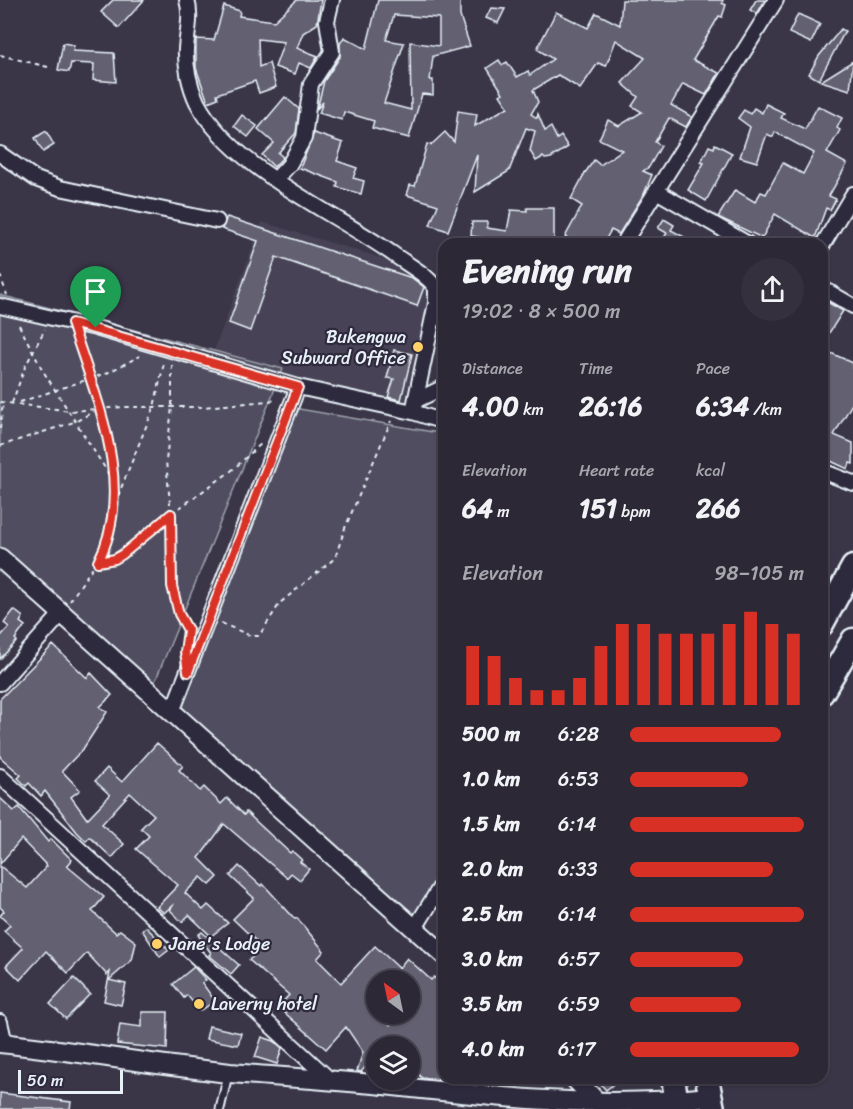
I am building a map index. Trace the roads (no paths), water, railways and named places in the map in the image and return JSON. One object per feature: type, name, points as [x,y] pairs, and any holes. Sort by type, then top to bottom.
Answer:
[{"type":"main road","points":[[828,613],[853,567]]},
{"type":"main road","points":[[828,683],[853,640]]},
{"type":"main road","points":[[674,1084],[677,1105]]},
{"type":"street","points":[[187,0],[190,11],[186,52],[188,76],[198,102],[229,143],[252,163],[427,277],[436,288],[436,303],[415,406]]},
{"type":"street","points":[[276,179],[293,159],[304,138],[311,84],[332,52],[327,21],[332,0]]},
{"type":"street","points":[[627,238],[658,192],[776,0]]},
{"type":"street","points":[[0,154],[36,179],[60,188],[218,221]]},
{"type":"street","points":[[658,192],[738,238]]},
{"type":"street","points":[[827,238],[853,194]]},
{"type":"street","points":[[828,291],[853,306]]},
{"type":"street","points":[[6,308],[165,348],[296,393],[396,409],[415,406],[438,391]]},
{"type":"street","points":[[172,712],[296,393]]},
{"type":"street","points":[[415,406],[438,419]]},
{"type":"street","points":[[828,473],[853,483]]},
{"type":"street","points":[[0,558],[438,949]]},
{"type":"street","points":[[0,683],[63,612]]},
{"type":"street","points":[[0,776],[329,1079]]},
{"type":"street","points":[[415,928],[438,891]]},
{"type":"street","points":[[0,1022],[2,1044],[229,1073],[329,1079],[528,1101],[601,1106],[677,1105],[710,1095]]},
{"type":"street","points":[[580,1084],[601,1106]]},
{"type":"lane","points":[[220,1109],[229,1073]]},
{"type":"place","name":"Bukengwa Subward Office","points":[[418,347]]},
{"type":"place","name":"Jane's Lodge","points":[[157,944]]},
{"type":"place","name":"Laverny hotel","points":[[199,1004]]}]
